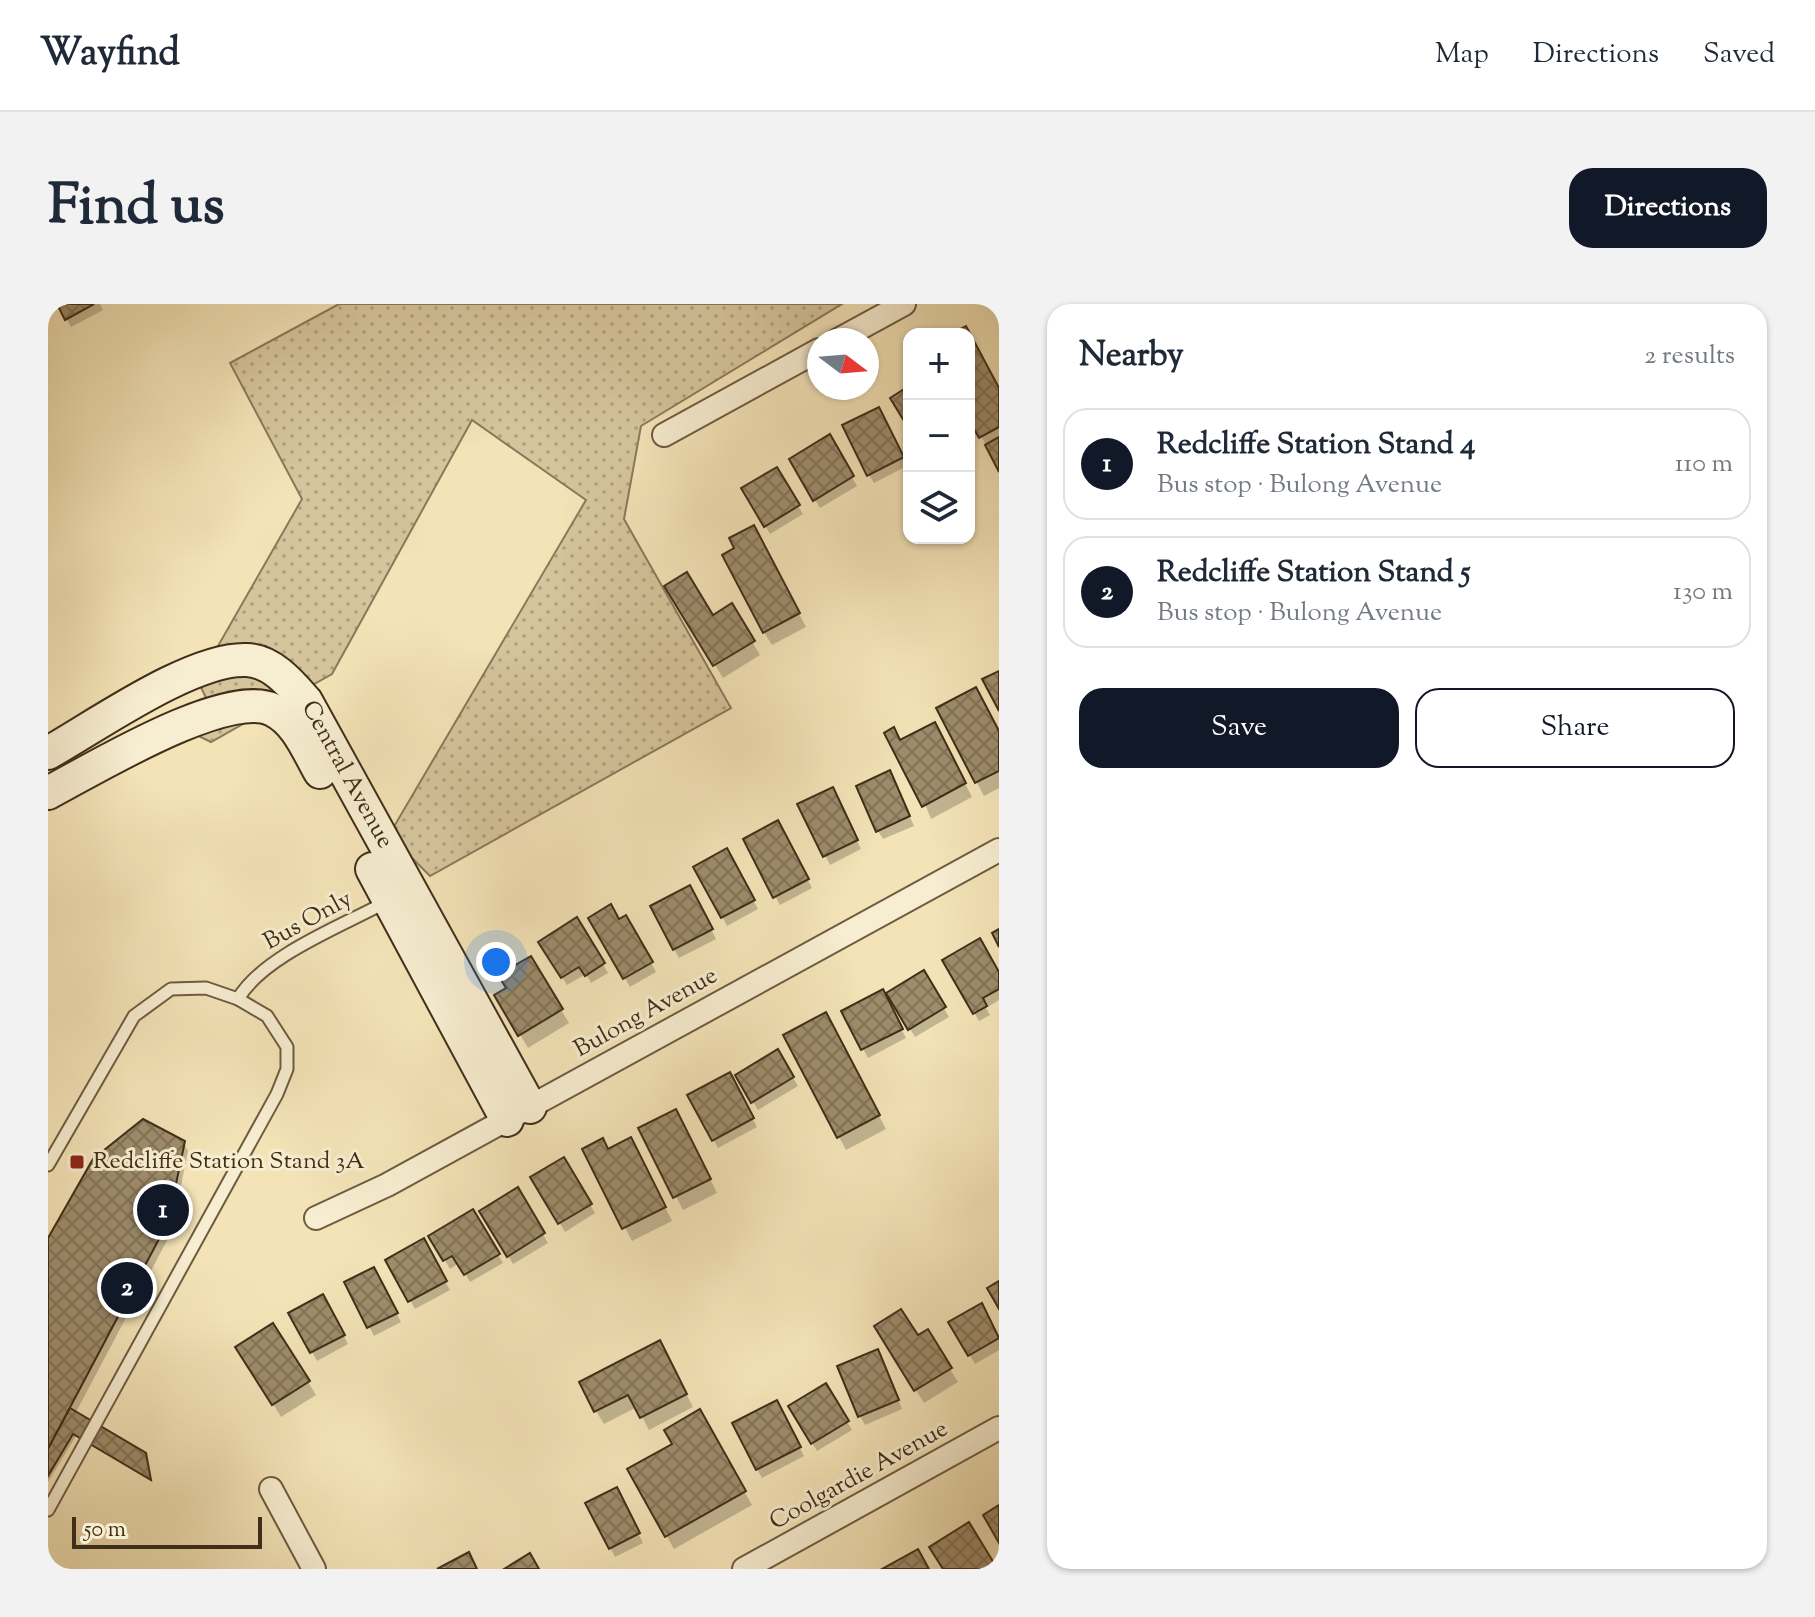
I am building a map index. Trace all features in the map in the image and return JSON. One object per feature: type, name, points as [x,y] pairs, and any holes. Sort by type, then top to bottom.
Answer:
[{"type":"street","points":[[860,328],[904,304]]},
{"type":"street","points":[[664,435],[807,357]]},
{"type":"street","name":"Central Avenue","points":[[48,753],[190,672],[248,660],[268,666],[287,679],[306,701],[398,896]]},
{"type":"street","name":"Central Avenue","points":[[48,793],[186,722],[236,705],[269,707],[287,718],[398,896],[519,1113]]},
{"type":"street","name":"Bulong Avenue","points":[[316,1218],[519,1113],[999,850]]},
{"type":"street","name":"Coolgardie Avenue","points":[[744,1569],[999,1428]]},
{"type":"street","points":[[271,1489],[314,1569]]},
{"type":"lane","name":"Bus Only","points":[[238,999],[248,983],[273,964],[398,896]]},
{"type":"lane","points":[[48,1165],[134,1016],[171,989],[206,988],[238,999],[267,1016],[279,1030],[287,1047],[287,1069],[48,1510]]},
{"type":"shaded area","points":[[339,304],[842,304],[641,426],[624,519],[731,708],[430,876],[389,835],[586,500],[472,420],[332,674],[211,742],[184,729],[208,702],[198,681],[302,499],[230,363]]},
{"type":"building","points":[[57,304],[94,304],[65,320]]},
{"type":"building","points":[[975,343],[999,388],[999,427],[979,438],[975,431]]},
{"type":"building","points":[[903,390],[903,419],[890,398]]},
{"type":"building","points":[[879,407],[903,458],[867,476],[842,425]]},
{"type":"building","points":[[830,434],[854,476],[813,501],[789,459]]},
{"type":"building","points":[[999,437],[999,472],[985,445]]},
{"type":"building","points":[[777,467],[800,505],[764,527],[741,488]]},
{"type":"building","points":[[754,525],[800,613],[763,633],[722,555],[734,548],[729,538]]},
{"type":"building","points":[[687,572],[713,615],[732,603],[755,641],[713,666],[664,586]]},
{"type":"building","points":[[999,671],[999,711],[982,679]]},
{"type":"building","points":[[976,687],[999,731],[999,771],[975,783],[936,708]]},
{"type":"building","points":[[935,722],[966,783],[922,807],[884,733],[894,727],[900,740]]},
{"type":"building","points":[[890,770],[910,816],[876,832],[856,786]]},
{"type":"building","points":[[833,787],[858,840],[823,857],[797,804]]},
{"type":"building","points":[[778,820],[809,879],[773,898],[743,839]]},
{"type":"building","points":[[727,848],[755,900],[721,918],[693,867]]},
{"type":"building","points":[[690,885],[713,929],[673,950],[650,906]]},
{"type":"building","points":[[611,904],[619,919],[626,915],[653,962],[623,979],[588,918]]},
{"type":"building","points":[[577,917],[605,963],[585,976],[579,967],[561,978],[538,942]]},
{"type":"building","points":[[999,929],[999,947],[992,933]]},
{"type":"building","points":[[980,938],[999,972],[999,989],[983,998],[987,1006],[973,1014],[942,960]]},
{"type":"building","points":[[531,956],[563,1009],[518,1036],[494,995],[506,988],[498,975]]},
{"type":"building","points":[[924,970],[946,1007],[908,1030],[886,993]]},
{"type":"building","points":[[883,989],[903,1029],[861,1050],[841,1011]]},
{"type":"building","points":[[826,1012],[880,1115],[837,1138],[783,1035]]},
{"type":"building","points":[[778,1049],[794,1077],[751,1103],[735,1075]]},
{"type":"building","points":[[730,1072],[754,1118],[712,1141],[687,1095]]},
{"type":"building","points":[[676,1109],[711,1179],[673,1198],[638,1128]]},
{"type":"building","points":[[143,1119],[185,1141],[168,1222],[48,1449],[48,1238],[93,1159]]},
{"type":"building","points":[[631,1137],[666,1207],[622,1229],[582,1149],[603,1138],[608,1149]]},
{"type":"building","points":[[564,1157],[592,1204],[558,1224],[530,1177]]},
{"type":"building","points":[[518,1187],[545,1233],[507,1257],[479,1211]]},
{"type":"building","points":[[473,1209],[500,1254],[464,1275],[452,1256],[443,1261],[428,1236]]},
{"type":"building","points":[[424,1238],[447,1281],[408,1302],[385,1260]]},
{"type":"building","points":[[374,1267],[398,1313],[367,1328],[344,1282]]},
{"type":"building","points":[[999,1281],[999,1309],[987,1288]]},
{"type":"building","points":[[323,1294],[345,1335],[310,1353],[288,1313]]},
{"type":"building","points":[[982,1303],[999,1338],[968,1356],[948,1322]]},
{"type":"building","points":[[901,1309],[918,1335],[928,1329],[952,1368],[914,1391],[874,1326]]},
{"type":"building","points":[[273,1323],[310,1381],[272,1405],[235,1347]]},
{"type":"building","points":[[660,1340],[687,1394],[640,1418],[628,1395],[594,1412],[579,1382]]},
{"type":"building","points":[[878,1349],[899,1400],[858,1417],[837,1366]]},
{"type":"building","points":[[826,1383],[849,1421],[811,1444],[788,1406]]},
{"type":"building","points":[[777,1400],[801,1447],[756,1470],[732,1423]]},
{"type":"building","points":[[70,1408],[146,1453],[151,1480],[73,1434],[48,1476],[48,1449]]},
{"type":"building","points":[[700,1409],[746,1491],[665,1537],[627,1469],[672,1444],[664,1430]]},
{"type":"building","points":[[617,1487],[640,1533],[609,1549],[585,1503]]},
{"type":"building","points":[[999,1505],[999,1543],[983,1515]]},
{"type":"building","points":[[969,1522],[997,1568],[943,1569],[929,1547]]},
{"type":"building","points":[[918,1549],[929,1569],[882,1569]]},
{"type":"building","points":[[469,1552],[477,1569],[437,1569]]},
{"type":"building","points":[[530,1553],[539,1569],[504,1569]]},
{"type":"place","name":"Redcliffe Station Stand 3A","points":[[77,1162]]},
{"type":"place","name":"Redcliffe Station Stand 4","points":[[163,1210]]},
{"type":"place","name":"Redcliffe Station Stand 5","points":[[127,1288]]}]
